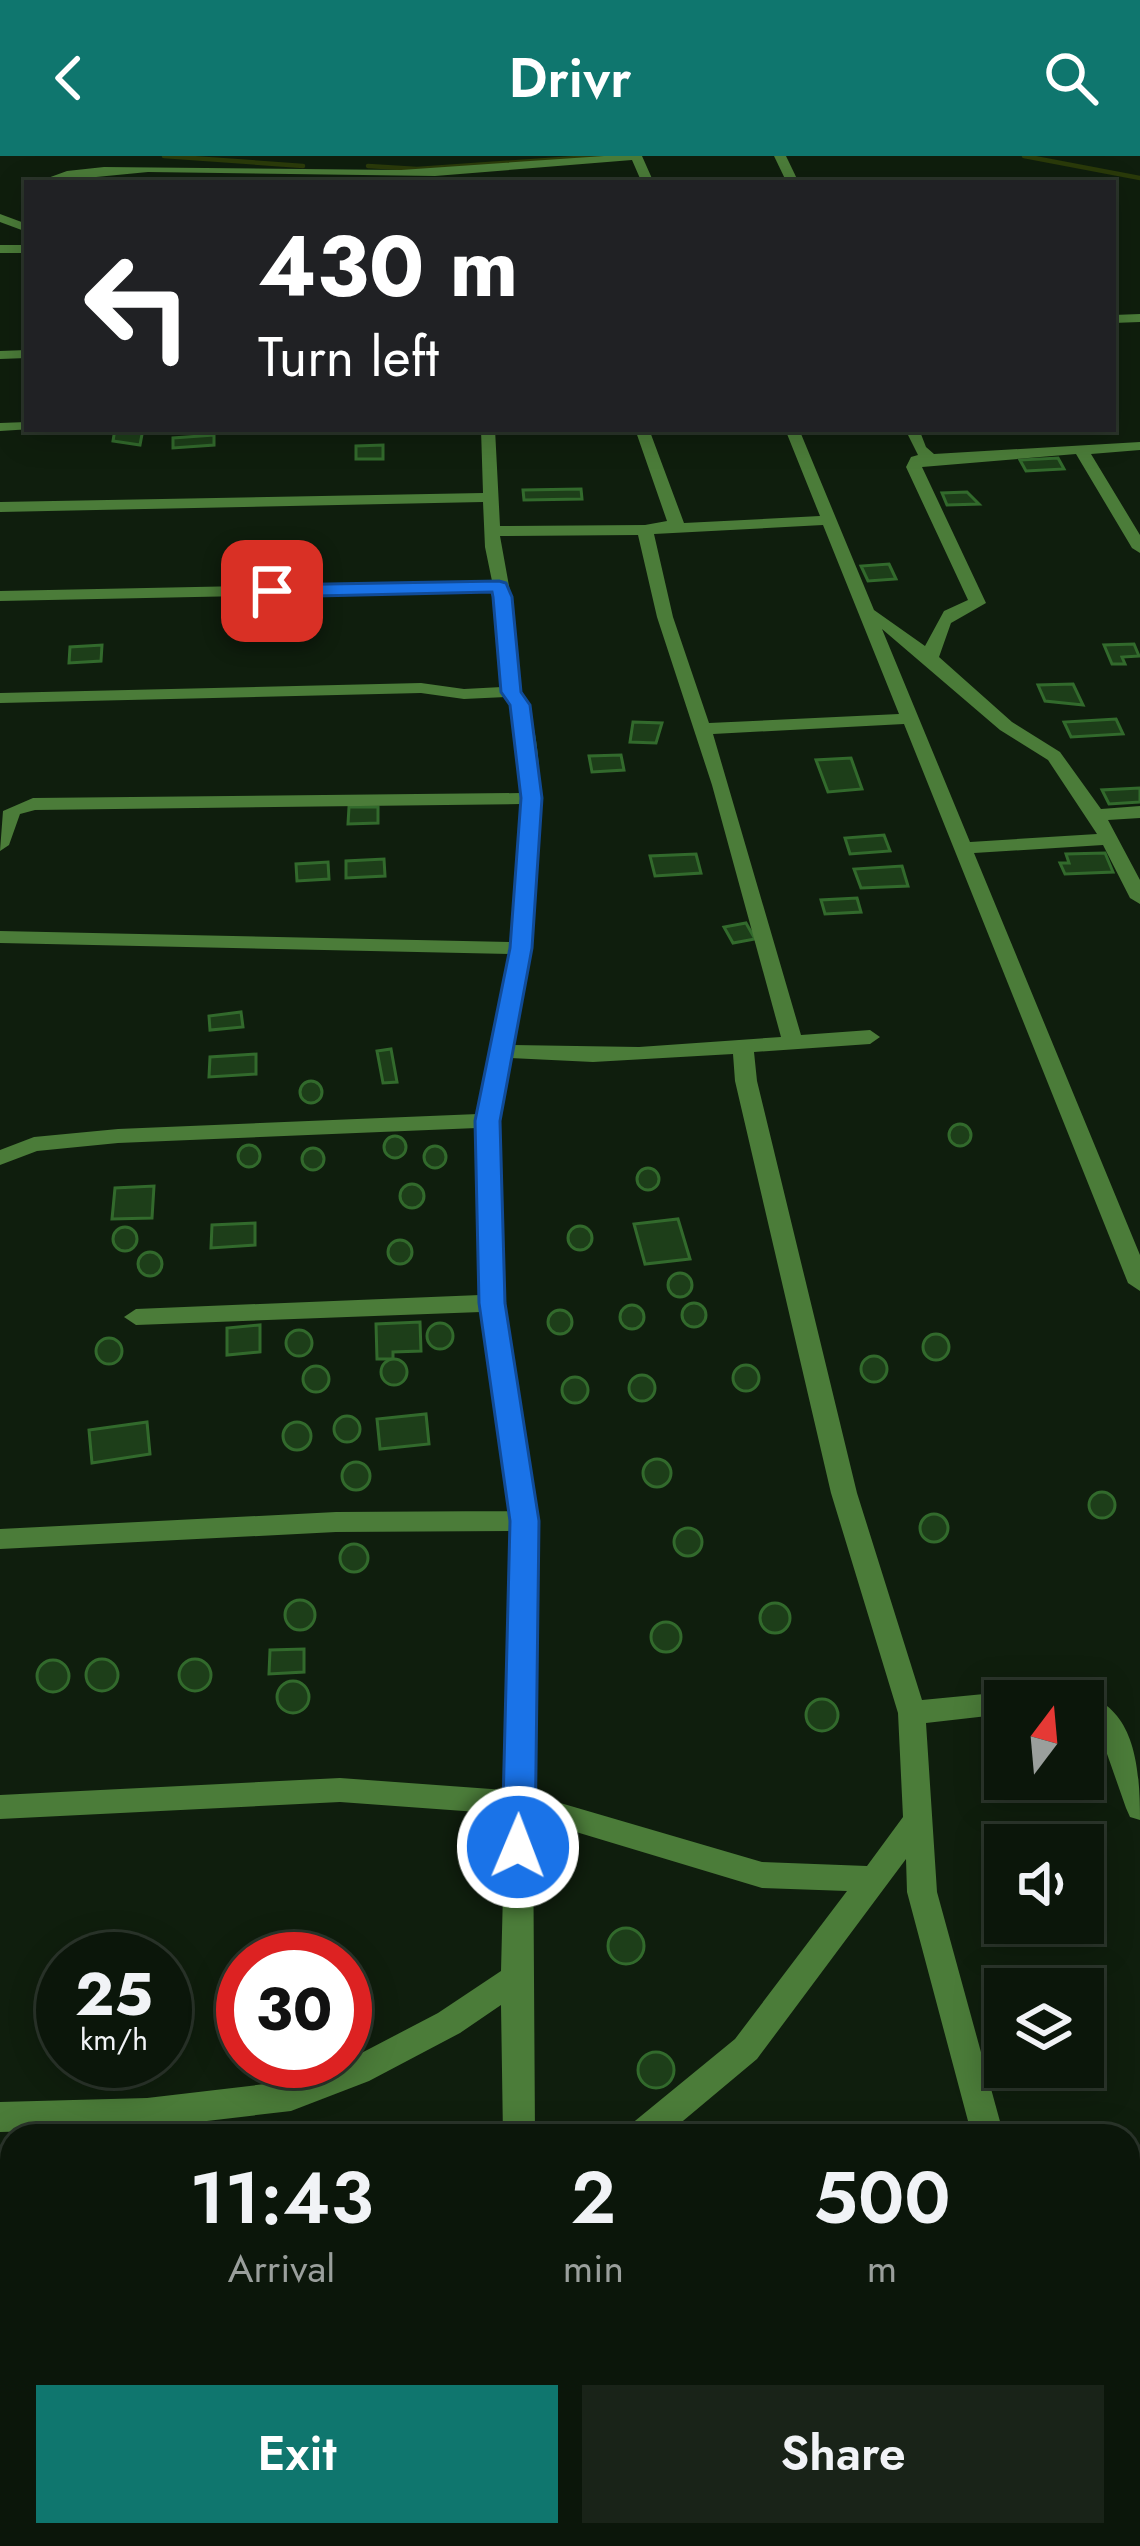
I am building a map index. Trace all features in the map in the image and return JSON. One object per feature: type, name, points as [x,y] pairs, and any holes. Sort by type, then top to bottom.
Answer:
[{"type":"street","points":[[109,156],[139,164]]},
{"type":"street","points":[[302,156],[314,166],[307,173]]},
{"type":"street","points":[[46,180],[69,168],[139,164],[358,178],[636,156]]},
{"type":"street","points":[[499,167],[502,180]]},
{"type":"street","points":[[219,180],[231,168]]},
{"type":"street","points":[[488,432],[492,531],[511,692],[520,705],[531,798],[521,948],[488,1121],[492,1303],[524,1521],[516,1978],[519,2124]]},
{"type":"street","points":[[643,432],[676,524],[645,530]]},
{"type":"street","points":[[793,432],[1140,1283]]},
{"type":"street","points":[[913,432],[928,456]]},
{"type":"street","points":[[930,658],[944,617],[958,606],[978,602],[914,467],[916,460],[1140,446]]},
{"type":"street","points":[[1080,448],[1140,548]]},
{"type":"street","points":[[0,507],[490,497]]},
{"type":"street","points":[[492,531],[645,530],[827,520]]},
{"type":"street","points":[[645,530],[665,617],[762,923],[792,1040]]},
{"type":"street","points":[[0,596],[499,586]]},
{"type":"street","points":[[869,614],[900,632],[1011,730],[1039,743],[1058,759],[1096,815],[1140,898]]},
{"type":"street","points":[[0,698],[421,688],[464,694],[511,692]]},
{"type":"street","points":[[702,729],[907,719]]},
{"type":"street","points":[[0,845],[12,811],[33,804],[531,798]]},
{"type":"street","points":[[1096,815],[1140,812]]},
{"type":"street","points":[[964,848],[1108,839]]},
{"type":"street","points":[[1,932],[521,948]]},
{"type":"street","points":[[502,1051],[553,1057],[614,1055],[870,1036]]},
{"type":"street","points":[[743,1043],[746,1081],[844,1493],[912,1713],[922,1892],[985,2124]]},
{"type":"street","points":[[0,1158],[34,1144],[118,1136],[488,1121]]},
{"type":"street","points":[[136,1317],[492,1303]]},
{"type":"street","points":[[0,1539],[336,1522],[524,1521]]},
{"type":"street","points":[[912,1713],[984,1705]]},
{"type":"street","points":[[1104,1720],[1137,1791]]},
{"type":"street","points":[[0,1807],[340,1790],[519,1803],[762,1875],[874,1879]]},
{"type":"street","points":[[655,2124],[746,2049],[919,1819]]},
{"type":"street","points":[[0,2117],[147,2113],[290,2096],[358,2071],[449,2024],[516,1978]]},
{"type":"building","points":[[114,432],[142,432],[140,445],[113,441]]},
{"type":"building","points":[[214,435],[214,445],[173,448],[173,438]]},
{"type":"building","points":[[383,445],[383,459],[356,459],[356,446]]},
{"type":"building","points":[[1058,458],[1064,469],[1026,471],[1020,460]]},
{"type":"building","points":[[581,489],[582,499],[524,500],[523,490]]},
{"type":"building","points":[[967,492],[979,504],[947,505],[942,493]]},
{"type":"building","points":[[889,564],[896,579],[868,581],[861,566]]},
{"type":"building","points":[[1134,644],[1139,656],[1122,657],[1125,664],[1112,664],[1104,645]]},
{"type":"building","points":[[102,645],[101,661],[69,663],[70,647]]},
{"type":"building","points":[[1073,684],[1083,705],[1045,701],[1038,685]]},
{"type":"building","points":[[1116,719],[1123,734],[1071,737],[1064,722]]},
{"type":"building","points":[[633,722],[662,723],[656,743],[630,742]]},
{"type":"building","points":[[621,755],[624,770],[592,772],[589,756]]},
{"type":"building","points":[[851,758],[862,789],[828,792],[816,760]]},
{"type":"building","points":[[1140,788],[1140,802],[1109,804],[1102,790]]},
{"type":"building","points":[[349,807],[378,807],[378,823],[348,824]]},
{"type":"building","points":[[884,835],[890,851],[850,854],[845,838]]},
{"type":"building","points":[[1105,853],[1113,872],[1065,874],[1060,863],[1069,863],[1066,854]]},
{"type":"building","points":[[696,854],[701,873],[655,876],[650,856]]},
{"type":"building","points":[[384,859],[385,876],[346,878],[346,861]]},
{"type":"building","points":[[328,862],[329,879],[297,881],[296,864]]},
{"type":"building","points":[[902,866],[908,886],[861,888],[854,869]]},
{"type":"building","points":[[857,898],[861,912],[825,914],[821,900]]},
{"type":"building","points":[[746,923],[755,939],[733,943],[724,927]]},
{"type":"building","points":[[241,1012],[243,1027],[210,1030],[209,1016]]},
{"type":"building","points":[[391,1049],[397,1082],[383,1083],[377,1051]]},
{"type":"building","points":[[256,1054],[256,1074],[209,1077],[210,1057]]},
{"type":"building","points":[[311,1081],[322,1092],[311,1103],[300,1092]]},
{"type":"building","points":[[960,1124],[971,1135],[960,1146],[949,1135]]},
{"type":"building","points":[[395,1136],[406,1147],[395,1158],[384,1147]]},
{"type":"building","points":[[249,1145],[260,1156],[249,1167],[238,1156]]},
{"type":"building","points":[[435,1146],[446,1157],[435,1168],[424,1157]]},
{"type":"building","points":[[313,1148],[324,1159],[313,1170],[302,1159]]},
{"type":"building","points":[[648,1168],[659,1179],[648,1190],[637,1179]]},
{"type":"building","points":[[412,1184],[424,1196],[412,1208],[400,1196]]},
{"type":"building","points":[[154,1186],[152,1218],[112,1219],[115,1188]]},
{"type":"building","points":[[678,1219],[690,1259],[645,1264],[634,1224]]},
{"type":"building","points":[[255,1223],[255,1245],[211,1248],[212,1225]]},
{"type":"building","points":[[580,1226],[592,1238],[580,1250],[568,1238]]},
{"type":"building","points":[[125,1227],[137,1239],[125,1251],[113,1239]]},
{"type":"building","points":[[400,1240],[409,1243],[409,1261],[400,1264],[391,1261],[388,1252],[391,1243]]},
{"type":"building","points":[[150,1252],[159,1255],[159,1273],[150,1276],[141,1273],[138,1264],[141,1255]]},
{"type":"building","points":[[680,1273],[689,1276],[689,1294],[680,1297],[671,1294],[668,1285],[671,1276]]},
{"type":"building","points":[[694,1303],[703,1306],[703,1324],[694,1327],[685,1324],[682,1315],[685,1306]]},
{"type":"building","points":[[632,1305],[641,1308],[641,1326],[632,1329],[623,1326],[620,1317],[623,1308]]},
{"type":"building","points":[[560,1310],[569,1313],[569,1331],[560,1334],[551,1331],[548,1322],[551,1313]]},
{"type":"building","points":[[420,1322],[421,1351],[393,1352],[393,1359],[377,1359],[376,1324]]},
{"type":"building","points":[[440,1323],[453,1336],[440,1349],[427,1336]]},
{"type":"building","points":[[260,1325],[260,1352],[227,1355],[227,1328]]},
{"type":"building","points":[[299,1330],[312,1343],[299,1356],[286,1343]]},
{"type":"building","points":[[936,1334],[949,1347],[936,1360],[923,1347]]},
{"type":"building","points":[[109,1338],[122,1351],[109,1364],[96,1351]]},
{"type":"building","points":[[874,1356],[887,1369],[874,1382],[861,1369]]},
{"type":"building","points":[[394,1359],[407,1372],[394,1385],[381,1372]]},
{"type":"building","points":[[746,1365],[759,1378],[746,1391],[733,1378]]},
{"type":"building","points":[[316,1366],[329,1379],[316,1392],[303,1379]]},
{"type":"building","points":[[642,1375],[655,1388],[642,1401],[629,1388]]},
{"type":"building","points":[[575,1377],[588,1390],[575,1403],[562,1390]]},
{"type":"building","points":[[426,1414],[429,1444],[380,1449],[377,1419]]},
{"type":"building","points":[[347,1416],[357,1419],[357,1439],[347,1442],[337,1439],[334,1429],[337,1419]]},
{"type":"building","points":[[147,1422],[150,1454],[92,1463],[89,1430]]},
{"type":"building","points":[[297,1422],[307,1426],[311,1436],[307,1446],[297,1450],[287,1446],[283,1436],[287,1426]]},
{"type":"building","points":[[657,1459],[667,1463],[671,1473],[667,1483],[657,1487],[647,1483],[643,1473],[647,1463]]},
{"type":"building","points":[[356,1462],[366,1466],[370,1476],[366,1486],[356,1490],[346,1486],[342,1476],[346,1466]]},
{"type":"building","points":[[1102,1492],[1115,1505],[1102,1518],[1089,1505]]},
{"type":"building","points":[[934,1514],[944,1518],[948,1528],[944,1538],[934,1542],[924,1538],[920,1528],[924,1518]]},
{"type":"building","points":[[688,1528],[698,1532],[702,1542],[698,1552],[688,1556],[678,1552],[674,1542],[678,1532]]},
{"type":"building","points":[[354,1544],[364,1548],[368,1558],[364,1568],[354,1572],[344,1568],[340,1558],[344,1548]]},
{"type":"building","points":[[300,1600],[311,1604],[315,1615],[311,1626],[300,1630],[289,1626],[285,1615],[289,1604]]},
{"type":"building","points":[[775,1603],[786,1607],[790,1618],[786,1629],[775,1633],[764,1629],[760,1618],[764,1607]]},
{"type":"building","points":[[666,1622],[677,1626],[681,1637],[677,1648],[666,1652],[655,1648],[651,1637],[655,1626]]},
{"type":"building","points":[[304,1649],[304,1672],[269,1674],[270,1650]]},
{"type":"building","points":[[102,1659],[113,1664],[118,1675],[113,1686],[102,1691],[91,1686],[86,1675],[91,1664]]},
{"type":"building","points":[[195,1659],[206,1664],[211,1675],[206,1686],[195,1691],[184,1686],[179,1675],[184,1664]]},
{"type":"building","points":[[53,1660],[64,1665],[69,1676],[64,1687],[53,1692],[42,1687],[37,1676],[42,1665]]},
{"type":"building","points":[[293,1681],[304,1686],[309,1697],[304,1708],[293,1713],[282,1708],[277,1697],[282,1686]]},
{"type":"building","points":[[822,1699],[833,1704],[838,1715],[833,1726],[822,1731],[811,1726],[806,1715],[811,1704]]},
{"type":"building","points":[[626,1928],[638,1934],[644,1946],[638,1958],[626,1964],[614,1958],[608,1946],[614,1934]]},
{"type":"building","points":[[656,2052],[669,2057],[674,2070],[669,2083],[656,2088],[643,2083],[638,2070],[643,2057]]},
{"type":"waterway","points":[[164,156],[303,166]]},
{"type":"waterway","points":[[368,166],[417,169],[606,156]]},
{"type":"waterway","points":[[1024,156],[1140,178]]},
{"type":"route","points":[[272,591],[499,586],[503,597],[511,692],[520,705],[531,798],[521,948],[488,1121],[492,1303],[524,1521],[518,1847]]}]
